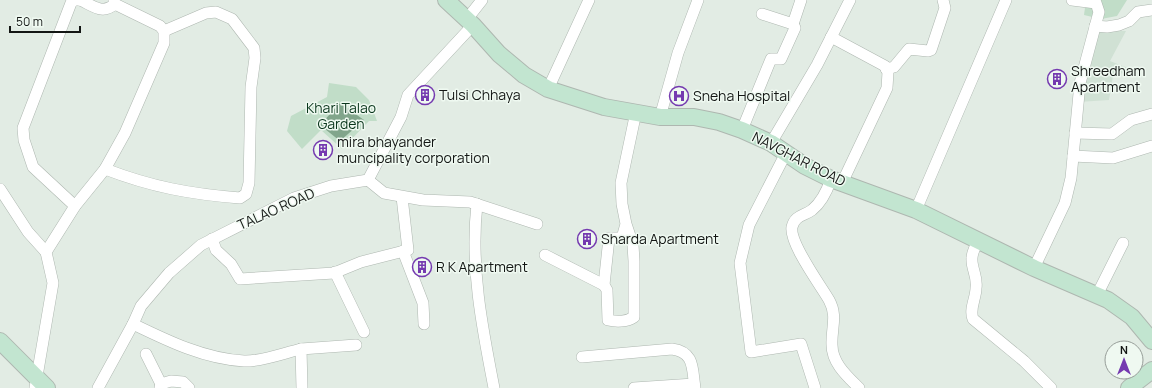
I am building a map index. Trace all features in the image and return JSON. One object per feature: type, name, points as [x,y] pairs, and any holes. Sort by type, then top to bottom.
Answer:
[{"type":"main road","name":"NAVGHAR ROAD","points":[[446,0],[470,22],[500,54],[524,75],[548,89],[604,107],[660,117],[694,117],[719,122],[742,130],[771,143],[805,166],[836,181],[916,210],[1034,268],[1108,300],[1132,317],[1152,341]]},
{"type":"main road","points":[[0,341],[40,385]]},
{"type":"main road","points":[[1129,388],[1152,370]]},
{"type":"street","points":[[46,252],[75,206],[105,169],[125,133],[164,43],[164,31],[160,26],[114,2],[109,9],[103,10],[79,0],[74,0],[71,3],[23,128],[24,140],[33,167],[75,206]]},
{"type":"street","points":[[482,0],[470,22],[408,95],[401,117],[368,180],[384,193],[423,200],[477,204],[537,224]]},
{"type":"street","points":[[548,89],[589,0]]},
{"type":"street","points":[[660,117],[678,53],[698,0]]},
{"type":"street","points":[[792,24],[801,0]]},
{"type":"street","points":[[771,143],[831,37],[850,0]]},
{"type":"street","points":[[886,69],[894,67],[909,49],[931,50],[945,8],[943,0]]},
{"type":"street","points":[[916,210],[1006,0]]},
{"type":"street","points":[[1034,268],[1065,203],[1071,178],[1080,83],[1099,12],[1096,3],[1072,0]]},
{"type":"street","points":[[1095,26],[1107,28],[1119,25],[1129,21],[1138,12],[1152,10]]},
{"type":"street","points":[[105,169],[136,181],[192,194],[240,198],[246,194],[249,183],[250,87],[255,58],[254,48],[232,19],[216,12],[206,13],[164,31]]},
{"type":"street","points":[[742,130],[771,59],[781,59],[795,28],[792,24],[762,14]]},
{"type":"street","points":[[831,37],[884,66],[888,79],[887,88],[836,181],[812,211],[796,218],[792,228],[793,234],[804,258],[829,301],[833,311],[835,318],[832,346],[836,361],[859,388]]},
{"type":"street","points":[[545,255],[604,285],[607,290],[608,320],[630,320],[634,317],[633,244],[626,224],[622,204],[621,183],[636,112]]},
{"type":"street","points":[[1075,133],[1112,134],[1131,120],[1152,114]]},
{"type":"street","points":[[1073,156],[1113,158],[1152,146]]},
{"type":"street","points":[[786,153],[749,225],[740,263],[745,314],[751,352],[801,344],[815,388]]},
{"type":"street","name":"TALAO ROAD","points":[[98,388],[133,324],[141,306],[169,273],[201,244],[294,198],[331,186],[368,180]]},
{"type":"street","points":[[0,189],[28,232],[46,252],[53,283],[40,385]]},
{"type":"street","points":[[212,239],[216,250],[231,264],[240,279],[246,280],[335,272],[361,262],[408,250],[402,197]]},
{"type":"street","points":[[477,204],[473,238],[476,245],[476,287],[494,388]]},
{"type":"street","points":[[604,285],[610,238],[622,238],[626,224]]},
{"type":"street","points":[[978,240],[972,256],[972,263],[976,277],[976,289],[972,309],[973,319],[1024,361],[1051,388]]},
{"type":"street","points":[[1097,295],[1123,243]]},
{"type":"street","points":[[403,251],[423,303],[424,324]]},
{"type":"street","points":[[335,272],[364,332]]},
{"type":"street","points":[[133,324],[183,347],[202,353],[244,361],[301,349],[356,345]]},
{"type":"street","points":[[301,349],[302,388]]},
{"type":"street","points":[[582,357],[672,349],[680,350],[686,354],[692,362],[694,386],[634,388]]},
{"type":"street","points":[[146,354],[161,386],[170,382],[183,382],[189,388]]},
{"type":"shaded area","points":[[1098,30],[1126,31],[1110,61],[1133,70],[1113,76],[1109,100],[1078,102]]},
{"type":"shaded area","points":[[340,103],[364,120],[340,141],[320,125]]},
{"type":"green space","points":[[1086,0],[1127,0],[1117,16],[1101,19],[1084,15]]},
{"type":"green space","name":"Khari Talao Garden","points":[[329,83],[356,87],[369,100],[377,121],[369,121],[342,149],[321,130],[302,149],[287,131],[291,116],[327,97]]},
{"type":"place","name":"Shreedham Apartment","points":[[1057,79]]},
{"type":"place","name":"Tulsi Chhaya","points":[[425,95]]},
{"type":"place","name":"Sneha Hospital","points":[[679,96]]},
{"type":"place","name":"mira bhayander muncipality corporation","points":[[323,150]]},
{"type":"place","name":"Sharda Apartment","points":[[587,239]]},
{"type":"place","name":"R K Apartment","points":[[422,267]]}]
